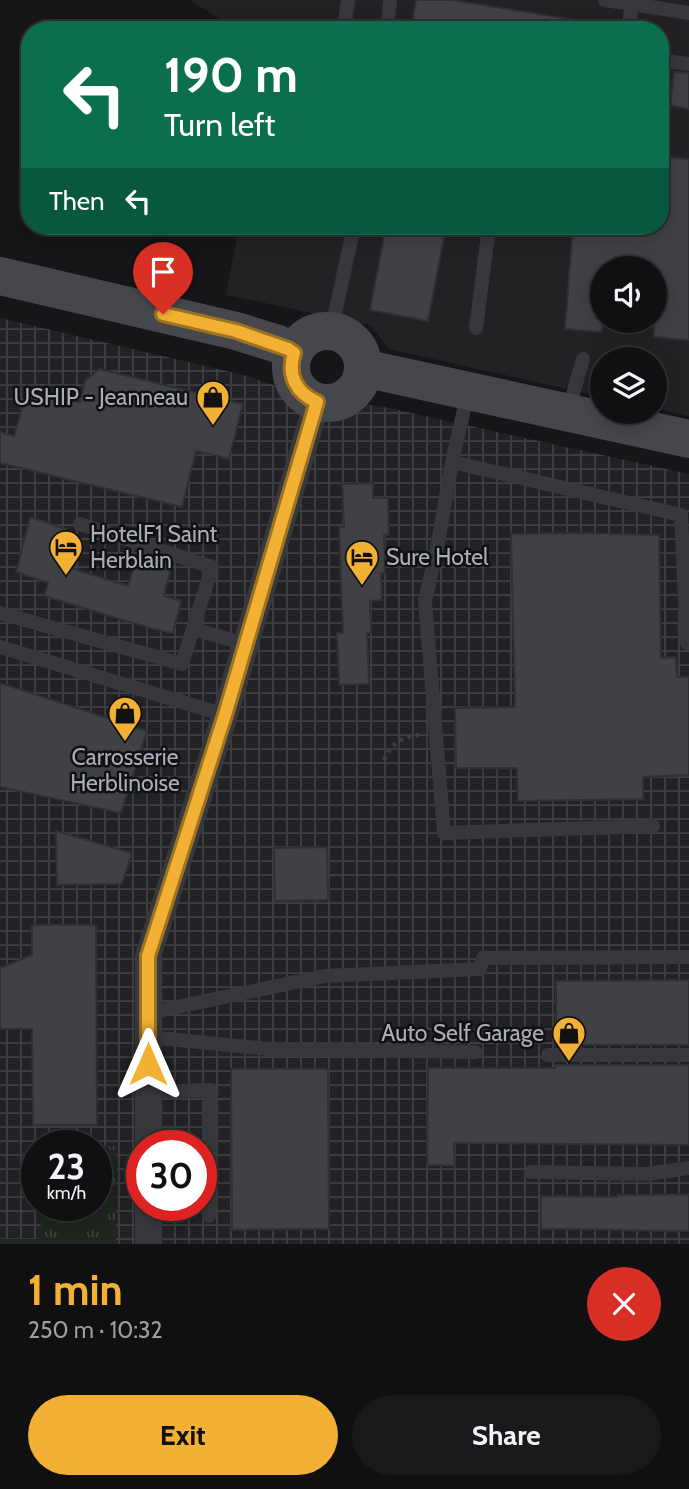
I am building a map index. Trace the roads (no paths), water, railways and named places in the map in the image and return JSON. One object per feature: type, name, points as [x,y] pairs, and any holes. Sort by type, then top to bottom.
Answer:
[{"type":"street","points":[[1,283],[236,331],[278,344],[294,353]]},
{"type":"street","points":[[331,331],[352,341],[360,353],[363,368],[360,384],[349,397],[334,403],[317,402],[304,395],[295,383],[291,368],[294,353],[309,336],[331,331]]},
{"type":"street","points":[[363,368],[689,439]]},
{"type":"street","points":[[148,1130],[148,956],[225,715],[317,402]]},
{"type":"street","points":[[148,1221],[148,1244]]},
{"type":"lane","points":[[345,21],[348,0]]},
{"type":"lane","points":[[388,21],[390,0]]},
{"type":"lane","points":[[605,0],[689,13]]},
{"type":"lane","points":[[629,21],[632,4]]},
{"type":"lane","points":[[669,61],[689,64]]},
{"type":"lane","points":[[331,331],[352,235]]},
{"type":"lane","points":[[476,328],[488,235]]},
{"type":"lane","points":[[568,412],[583,359]]},
{"type":"lane","points":[[468,391],[425,601],[444,833],[653,826]]},
{"type":"lane","points":[[452,462],[681,515],[687,643]]},
{"type":"lane","points":[[0,613],[182,664],[212,567],[80,524]]},
{"type":"lane","points":[[192,629],[246,643]]},
{"type":"lane","points":[[0,647],[225,715]]},
{"type":"lane","points":[[148,1025],[325,976],[480,969],[484,958],[689,957]]},
{"type":"lane","points":[[148,1025],[269,1049],[475,1052]]},
{"type":"lane","points":[[548,1055],[689,1055]]},
{"type":"lane","points":[[148,1092],[210,1090],[210,1130]]},
{"type":"lane","points":[[531,1172],[647,1174],[689,1168]]},
{"type":"place","name":"USHIP - Jeanneau","points":[[213,427]]},
{"type":"place","name":"HotelF1 Saint Herblain","points":[[66,577]]},
{"type":"place","name":"Sure Hotel","points":[[362,587]]},
{"type":"place","name":"Carrosserie Herblinoise","points":[[125,743]]},
{"type":"place","name":"Auto Self Garage","points":[[569,1063]]}]
